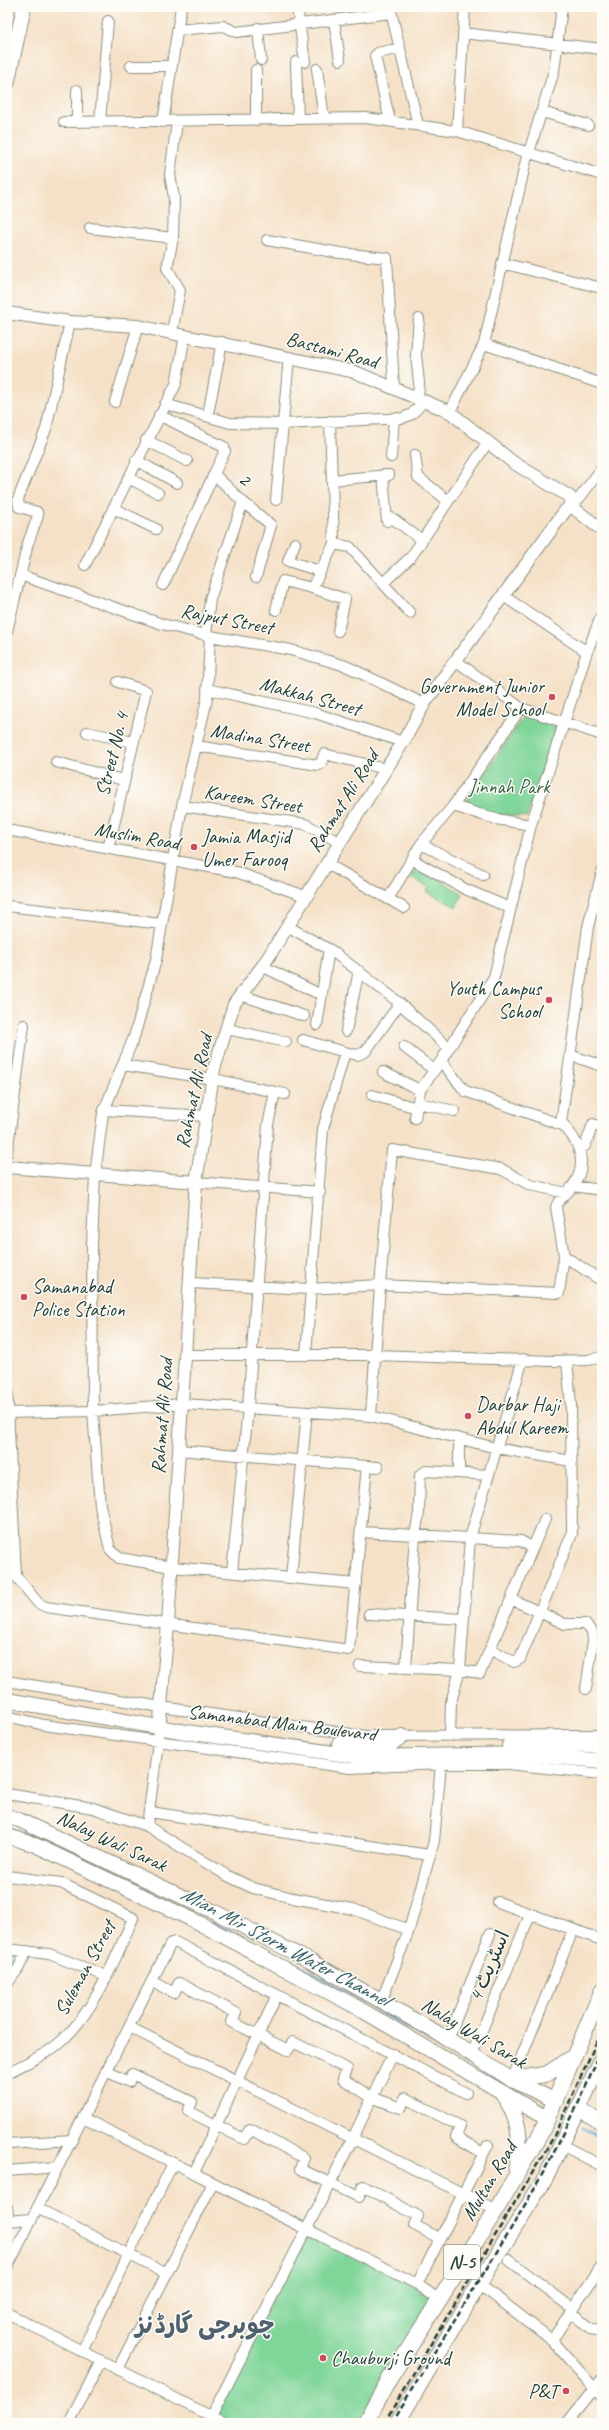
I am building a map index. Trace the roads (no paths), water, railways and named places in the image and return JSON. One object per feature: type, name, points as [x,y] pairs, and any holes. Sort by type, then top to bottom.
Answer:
[{"type":"main road","points":[[7,84],[24,7]]},
{"type":"main road","name":"Samanabad Main Boulevard","points":[[7,1693],[160,1723]]},
{"type":"main road","name":"Samanabad Main Boulevard","points":[[7,1700],[160,1723],[334,1744],[384,1752],[524,1754],[602,1761]]},
{"type":"main road","points":[[397,1767],[384,1752],[402,1736]]},
{"type":"main road","name":"Samanabad Main Boulevard","points":[[384,1752],[553,1743],[602,1746]]},
{"type":"main road","name":"Nalay Wali Sarak","points":[[7,1816],[19,1820],[215,1912],[312,1962],[448,2039],[512,2080],[556,2101]]},
{"type":"main road","name":"Nalay Wali Sarak","points":[[7,1836],[33,1844],[207,1927],[353,2005],[548,2119]]},
{"type":"main road","points":[[207,1927],[215,1912]]},
{"type":"main road","name":"Multan Road","points":[[365,2423],[438,2299],[496,2210],[548,2119],[602,1991]]},
{"type":"main road","points":[[512,2080],[547,2074],[573,2057]]},
{"type":"main road","name":"N-5","points":[[397,2423],[479,2284],[545,2179],[560,2144],[602,2058]]},
{"type":"main road","points":[[503,2094],[513,2110],[521,2143],[514,2178]]},
{"type":"main road","points":[[577,2108],[602,2123]]},
{"type":"street","points":[[164,122],[181,7]]},
{"type":"street","points":[[297,7],[300,62],[298,119]]},
{"type":"street","points":[[457,131],[465,7]]},
{"type":"street","points":[[450,412],[484,344],[528,152],[542,112],[559,43],[562,7]]},
{"type":"street","points":[[177,30],[223,26],[232,32],[334,20],[391,10],[418,125]]},
{"type":"street","points":[[334,20],[340,60]]},
{"type":"street","points":[[100,122],[108,21]]},
{"type":"street","points":[[258,28],[261,60]]},
{"type":"street","points":[[463,33],[602,49]]},
{"type":"street","points":[[390,121],[375,56],[378,53],[400,48]]},
{"type":"street","points":[[130,66],[172,66]]},
{"type":"street","points":[[317,69],[324,118]]},
{"type":"street","points":[[256,70],[256,120]]},
{"type":"street","points":[[77,90],[77,122]]},
{"type":"street","points":[[542,112],[588,125]]},
{"type":"street","points":[[64,122],[177,122],[366,118],[457,131],[602,175]]},
{"type":"street","points":[[172,332],[180,290],[166,268],[173,238],[174,198],[170,174],[177,122]]},
{"type":"street","points":[[90,228],[173,238]]},
{"type":"street","points":[[267,240],[340,253],[387,258],[394,388]]},
{"type":"street","points":[[502,263],[602,288]]},
{"type":"street","name":"Bastami Road","points":[[7,313],[70,322],[138,326],[222,342],[355,372],[450,412],[514,463],[570,497],[576,510],[602,530]]},
{"type":"street","points":[[165,404],[230,423],[283,424],[403,418],[412,414],[421,401],[416,355],[419,319]]},
{"type":"street","points":[[7,631],[28,543],[38,516],[37,512],[19,506],[18,499],[46,429],[70,322]]},
{"type":"street","points":[[116,402],[138,326]]},
{"type":"street","points":[[86,565],[136,460],[176,384],[185,336]]},
{"type":"street","points":[[209,409],[222,342]]},
{"type":"street","points":[[484,344],[602,384]]},
{"type":"street","points":[[276,500],[289,357]]},
{"type":"street","name":"2","points":[[159,415],[224,447],[225,451],[214,474],[243,502],[210,599],[207,689],[182,806],[162,924],[146,1001],[123,1065],[104,1110],[95,1174],[92,1244],[93,1411],[100,1506],[110,1549],[120,1558],[172,1567],[356,1584]]},
{"type":"street","points":[[391,457],[394,418]]},
{"type":"street","points":[[312,588],[334,544],[330,421]]},
{"type":"street","points":[[146,440],[187,461]]},
{"type":"street","points":[[383,583],[411,556],[488,442]]},
{"type":"street","points":[[415,455],[418,477],[448,501]]},
{"type":"street","points":[[136,460],[177,483]]},
{"type":"street","points":[[573,503],[578,500],[602,468]]},
{"type":"street","points":[[163,585],[214,474]]},
{"type":"street","points":[[332,480],[386,475],[390,520],[422,540]]},
{"type":"street","points":[[128,478],[158,493]]},
{"type":"street","points":[[243,502],[271,525],[256,577]]},
{"type":"street","name":"Rahmat Ali Road","points":[[160,1723],[172,1567],[196,1182],[213,1079],[234,1004],[262,966],[403,742],[424,704],[454,660],[564,511],[573,503]]},
{"type":"street","points":[[113,508],[156,529]]},
{"type":"street","points":[[295,543],[288,561],[320,571]]},
{"type":"street","points":[[334,544],[350,547],[410,613]]},
{"type":"street","name":"Rajput Street","points":[[20,575],[162,624],[208,636],[291,650],[346,666],[424,704]]},
{"type":"street","points":[[276,610],[283,581],[312,588],[345,599],[338,631]]},
{"type":"street","points":[[502,595],[587,652]]},
{"type":"street","points":[[416,1109],[420,1090],[441,1061],[494,977],[531,825],[563,722],[587,652],[602,614]]},
{"type":"street","points":[[454,660],[521,708],[602,735]]},
{"type":"street","name":"Street No. 4","points":[[108,849],[123,780],[146,691],[118,682]]},
{"type":"street","name":"Makkah Street","points":[[207,689],[314,713],[403,742]]},
{"type":"street","points":[[388,899],[413,860],[421,844],[453,806],[521,708]]},
{"type":"street","points":[[87,732],[133,742]]},
{"type":"street","name":"Madina Street","points":[[196,746],[318,765],[321,764],[322,755],[386,769]]},
{"type":"street","points":[[56,762],[123,780]]},
{"type":"street","name":"Kareem Street","points":[[182,806],[304,824],[340,842]]},
{"type":"street","points":[[453,806],[496,819],[531,825]]},
{"type":"street","name":"Muslim Road","points":[[7,830],[236,872],[305,896]]},
{"type":"street","points":[[421,844],[483,876]]},
{"type":"street","points":[[413,860],[465,889],[510,908]]},
{"type":"street","points":[[326,863],[404,908]]},
{"type":"street","points":[[190,1284],[312,1289],[380,1285],[555,1293],[560,1291],[564,1256],[556,1207],[570,1190],[580,1171],[581,1156],[574,1135],[561,1124],[588,927],[602,872]]},
{"type":"street","points":[[7,906],[162,924]]},
{"type":"street","points":[[287,926],[329,949],[359,971],[400,1003],[449,1048]]},
{"type":"street","points":[[317,1025],[329,949]]},
{"type":"street","points":[[262,966],[315,992]]},
{"type":"street","points":[[346,1031],[359,971]]},
{"type":"street","points":[[241,995],[304,1016]]},
{"type":"street","points":[[303,1040],[357,1055],[365,1052],[400,1003]]},
{"type":"street","points":[[7,1153],[24,1025]]},
{"type":"street","points":[[227,1029],[286,1042]]},
{"type":"street","points":[[404,1047],[434,1070]]},
{"type":"street","points":[[306,1355],[320,1192],[323,1128],[345,1052]]},
{"type":"street","points":[[570,1055],[602,1066]]},
{"type":"street","points":[[441,1061],[465,1091],[564,1126]]},
{"type":"street","points":[[123,1065],[213,1079],[280,1093],[268,1125],[248,1408],[232,1572]]},
{"type":"street","points":[[383,1072],[420,1090]]},
{"type":"street","points":[[372,1095],[416,1109],[455,1111]]},
{"type":"street","points":[[104,1110],[207,1116]]},
{"type":"street","points":[[579,1149],[585,1146],[593,1124],[600,1127]]},
{"type":"street","points":[[371,1416],[380,1285],[392,1150],[501,1169],[530,1185],[570,1190],[602,1190]]},
{"type":"street","points":[[7,1168],[196,1182],[263,1189],[320,1192]]},
{"type":"street","points":[[564,1256],[602,1281]]},
{"type":"street","points":[[185,1355],[375,1355],[567,1360],[602,1357]]},
{"type":"street","points":[[450,1736],[451,1702],[460,1670],[470,1538],[523,1359]]},
{"type":"street","points":[[490,1649],[514,1662],[518,1661],[572,1534],[571,1405],[567,1360]]},
{"type":"street","points":[[7,1387],[7,1413],[17,1579],[42,1606],[349,1650],[367,1466]]},
{"type":"street","points":[[7,1413],[93,1411],[182,1404],[371,1416],[496,1448],[571,1461]]},
{"type":"street","points":[[291,1577],[307,1412]]},
{"type":"street","points":[[459,1439],[459,1473]]},
{"type":"street","points":[[179,1450],[378,1467]]},
{"type":"street","points":[[406,1668],[415,1535],[419,1514],[420,1475],[422,1472],[489,1475]]},
{"type":"street","points":[[360,1666],[460,1670],[480,1673],[545,1519]]},
{"type":"street","points":[[361,1532],[521,1541],[533,1548]]},
{"type":"street","points":[[511,1599],[566,1624],[585,1624],[592,1631],[593,1641],[586,1689]]},
{"type":"street","points":[[369,1614],[464,1618]]},
{"type":"street","points":[[7,1681],[160,1723],[350,1768],[441,1764],[509,1764],[602,1774]]},
{"type":"street","points":[[7,1716],[44,1725],[160,1723],[366,1736],[602,1735]]},
{"type":"street","points":[[147,1826],[150,1812],[160,1723]]},
{"type":"street","points":[[381,2002],[409,1930],[434,1841],[441,1764]]},
{"type":"street","points":[[7,1794],[93,1808],[147,1826],[226,1874],[253,1888],[293,1898],[353,1908],[409,1930]]},
{"type":"street","points":[[150,1812],[429,1855]]},
{"type":"street","name":"Suleman Street","points":[[7,1876],[61,1883],[133,1918],[106,1976],[77,2026],[52,2048],[7,2073]]},
{"type":"street","points":[[498,1902],[530,1915],[602,1940]]},
{"type":"street","name":"اسٹریٹ 4","points":[[472,2054],[530,1915]]},
{"type":"street","points":[[512,2080],[573,1930]]},
{"type":"street","points":[[448,2039],[490,1934]]},
{"type":"street","points":[[7,2268],[171,1943],[175,1942],[466,2093]]},
{"type":"street","points":[[7,1949],[49,1954],[106,1976]]},
{"type":"street","points":[[7,1984],[18,1970],[27,1951]]},
{"type":"street","points":[[152,1981],[174,1993],[179,1983],[236,2013],[232,2022],[288,2050],[293,2042],[348,2069],[343,2078],[371,2097],[401,2108],[405,2098],[460,2126],[456,2137],[486,2149],[439,2238],[417,2284]]},
{"type":"street","points":[[194,2173],[277,1995]]},
{"type":"street","points":[[129,2027],[352,2140],[496,2210]]},
{"type":"street","points":[[210,2420],[352,2140],[371,2097],[393,2054]]},
{"type":"street","points":[[106,2071],[129,2082],[132,2074],[192,2102],[188,2111],[244,2139],[250,2129],[304,2158],[300,2169],[359,2197],[363,2186],[418,2216],[414,2225],[439,2238]]},
{"type":"street","points":[[83,2118],[417,2284],[438,2299]]},
{"type":"street","points":[[7,2144],[72,2140]]},
{"type":"street","points":[[560,2144],[602,2166]]},
{"type":"street","points":[[82,2351],[173,2163]]},
{"type":"street","points":[[7,2171],[58,2167]]},
{"type":"street","points":[[118,2369],[213,2183]]},
{"type":"street","points":[[7,2207],[8,2221],[32,2219]]},
{"type":"street","points":[[37,2208],[128,2256],[167,2274]]},
{"type":"street","points":[[509,2260],[572,2311],[590,2329],[598,2331],[602,2328]]},
{"type":"street","points":[[552,2340],[602,2265]]},
{"type":"street","points":[[479,2284],[552,2340],[594,2390],[602,2397]]},
{"type":"street","points":[[7,2313],[118,2369],[210,2420],[224,2423]]},
{"type":"street","points":[[69,2423],[101,2361]]},
{"type":"street","points":[[567,2423],[602,2379]]},
{"type":"waterway","name":"Mian Mir Storm Water Channel","points":[[7,1827],[65,1852]]},
{"type":"waterway","name":"Mian Mir Storm Water Channel","points":[[212,1922],[306,1969],[542,2106]]},
{"type":"waterway","name":"Mian Mir Storm Water Channel","points":[[582,2128],[602,2139]]},
{"type":"railway","points":[[384,2423],[553,2138],[602,2030]]},
{"type":"railway","points":[[392,2423],[532,2193],[558,2145],[581,2097],[602,2047]]},
{"type":"place","name":"Government Junior Model School","points":[[552,697]]},
{"type":"place","name":"Jamia Masjid Umer Farooq","points":[[194,847]]},
{"type":"place","name":"Youth Campus School","points":[[549,1000]]},
{"type":"place","name":"Samanabad Police Station","points":[[24,1297]]},
{"type":"place","name":"Darbar Haji Abdul Kareem","points":[[468,1416]]},
{"type":"place","name":"Chauburji Ground","points":[[323,2358]]},
{"type":"place","name":"P&T","points":[[566,2391]]},
{"type":"district","name":"چوبرجی گارڈنز","points":[[205,2325]]},
{"type":"park label","name":"Jinnah Park","points":[[509,786]]}]
